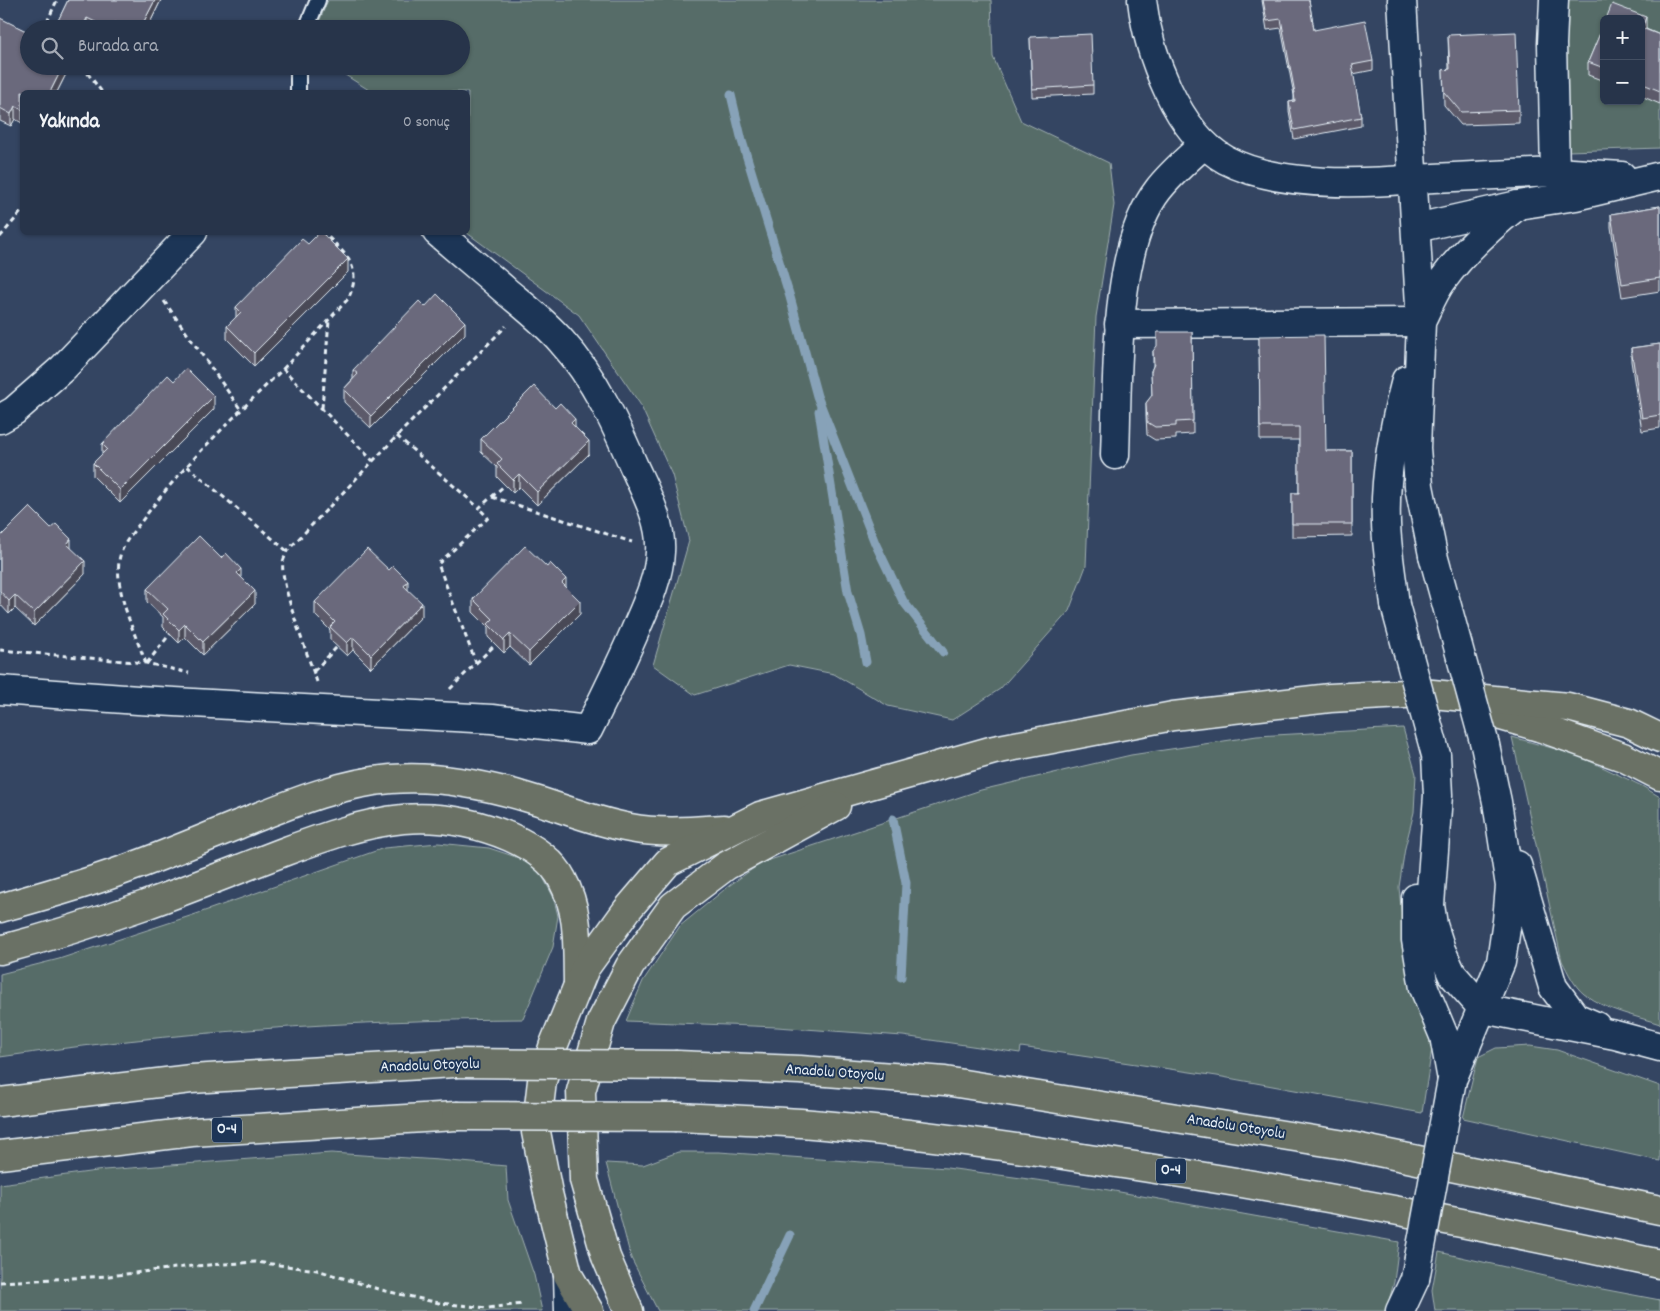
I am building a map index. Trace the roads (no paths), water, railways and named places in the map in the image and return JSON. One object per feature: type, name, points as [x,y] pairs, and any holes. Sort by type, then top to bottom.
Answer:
[{"type":"main road","points":[[589,1311],[568,1275],[548,1193],[536,1132],[542,1081],[554,1044],[585,968],[621,918],[668,862],[760,816],[994,750],[1173,716],[1330,698],[1422,693],[1568,707],[1629,724],[1660,738]]},
{"type":"main road","points":[[1422,693],[1548,730],[1623,757],[1660,776]]},
{"type":"main road","points":[[0,908],[76,886],[135,866],[293,803],[345,786],[391,779],[438,779],[479,784],[533,799],[585,818],[631,829],[674,832],[736,829]]},
{"type":"main road","points":[[629,1311],[606,1257],[584,1180],[581,1091],[601,1022],[630,966],[673,906],[726,866],[879,783]]},
{"type":"main road","points":[[0,950],[82,927],[126,912],[329,836],[364,826],[403,819],[451,821],[492,830],[523,843],[546,859],[562,878],[573,904],[577,934],[578,985]]},
{"type":"main road","name":"Anadolu Otoyolu","points":[[0,1102],[191,1079],[455,1063],[677,1065],[800,1070],[954,1082],[1345,1145],[1660,1210]]},
{"type":"main road","name":"O-4","points":[[0,1155],[192,1132],[456,1116],[676,1117],[800,1123],[931,1135],[1151,1168],[1341,1200],[1507,1231],[1660,1264]]},
{"type":"street","points":[[1142,0],[1145,25],[1154,56],[1168,89],[1183,117],[1204,144],[1226,160],[1244,167],[1286,177],[1367,183],[1555,172],[1656,177]]},
{"type":"street","points":[[1400,1311],[1415,1279],[1452,1080],[1501,962],[1510,886],[1497,802],[1485,745],[1433,555],[1419,486],[1416,448],[1421,322],[1402,0]]},
{"type":"street","points":[[1554,0],[1552,44],[1555,172]]},
{"type":"street","points":[[1116,455],[1119,324],[1132,246],[1144,213],[1157,191],[1204,144]]},
{"type":"street","points":[[1416,228],[1518,204],[1576,196],[1656,177]]},
{"type":"street","points":[[1518,204],[1480,238],[1441,283],[1421,322],[1400,401],[1387,491],[1386,524],[1396,605],[1436,755],[1438,796],[1430,905],[1433,925],[1441,950],[1452,974],[1482,1009],[1615,1035],[1660,1047]]},
{"type":"street","points":[[0,419],[14,411],[63,368],[190,235]]},
{"type":"street","points":[[0,690],[492,719],[588,730],[622,663],[649,600],[656,577],[660,552],[659,530],[648,496],[603,401],[584,370],[562,342],[525,307],[441,235]]},
{"type":"street","points":[[1119,324],[1421,322]]},
{"type":"street","points":[[1497,802],[1529,902],[1553,987],[1575,1017],[1615,1035]]},
{"type":"street","points":[[1436,820],[1422,864],[1416,894],[1416,940],[1424,988],[1444,1036],[1452,1080]]},
{"type":"street","points":[[568,1275],[569,1311]]},
{"type":"street","points":[[1415,1279],[1418,1311]]},
{"type":"lane","points":[[310,20],[318,0]]},
{"type":"lane","points":[[298,75],[298,90]]},
{"type":"waterway","points":[[731,95],[742,141],[790,297],[817,396],[875,543],[903,601],[943,652]]},
{"type":"waterway","points":[[819,411],[848,592],[861,635],[866,662]]},
{"type":"waterway","points":[[893,819],[906,883],[901,977]]},
{"type":"waterway","points":[[754,1311],[790,1235]]}]
